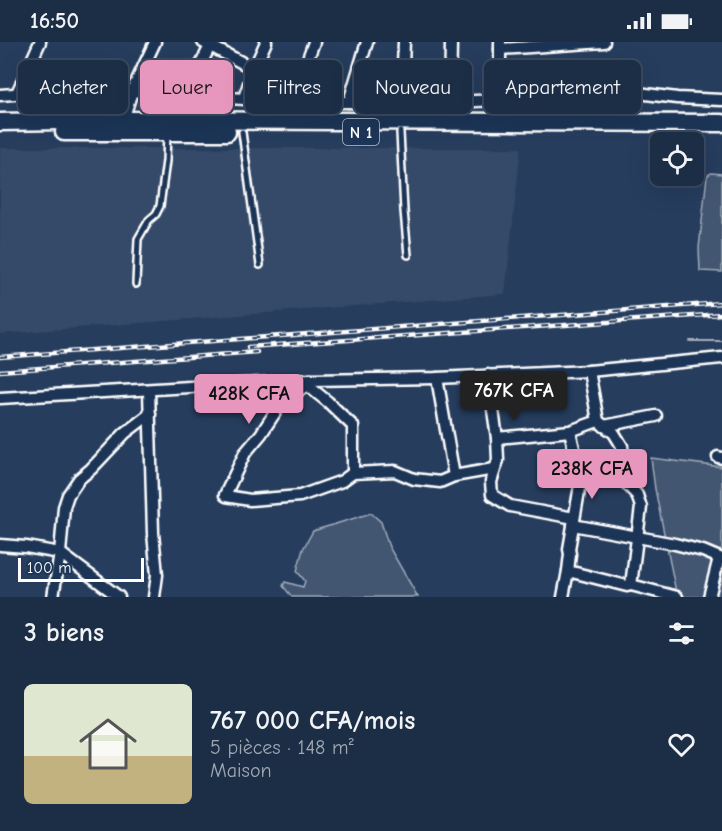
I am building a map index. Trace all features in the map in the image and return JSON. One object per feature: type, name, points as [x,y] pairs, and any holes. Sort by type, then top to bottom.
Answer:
[{"type":"highway","name":"N 1","points":[[0,122],[401,119],[722,123]]},
{"type":"highway","name":"N 1","points":[[0,132],[242,132],[401,119],[722,133]]},
{"type":"street","points":[[17,93],[40,42]]},
{"type":"street","points":[[123,120],[132,92],[156,42]]},
{"type":"street","points":[[258,60],[266,42]]},
{"type":"street","points":[[307,60],[314,42]]},
{"type":"street","points":[[349,102],[367,42]]},
{"type":"street","points":[[401,119],[404,42]]},
{"type":"street","points":[[451,42],[451,60]]},
{"type":"street","points":[[500,46],[604,42]]},
{"type":"street","points":[[201,60],[209,43],[245,64]]},
{"type":"street","points":[[0,95],[56,91],[140,92]]},
{"type":"street","points":[[641,93],[722,100]]},
{"type":"street","points":[[233,98],[244,98],[245,95]]},
{"type":"street","points":[[342,102],[349,102],[401,119],[415,114]]},
{"type":"street","points":[[0,398],[589,371],[722,358]]},
{"type":"street","points":[[589,371],[601,424],[614,433],[622,446],[625,482],[637,495],[641,507],[631,585]]},
{"type":"street","points":[[489,375],[498,460],[491,482],[492,495],[510,506],[675,544],[721,558],[709,597]]},
{"type":"street","points":[[437,378],[454,476]]},
{"type":"street","points":[[308,383],[353,426],[353,473]]},
{"type":"street","points":[[308,383],[278,408],[245,453],[226,496],[250,500],[300,496],[342,481],[353,473],[395,471],[414,479],[440,482],[454,476],[494,469]]},
{"type":"street","points":[[149,390],[153,533],[157,575],[154,597]]},
{"type":"street","points":[[53,597],[64,507],[72,487],[124,433],[150,414]]},
{"type":"street","points":[[497,438],[570,431],[656,416]]},
{"type":"street","points":[[563,597],[581,480],[570,431]]},
{"type":"street","points":[[0,545],[26,547],[60,554],[119,597]]},
{"type":"street","points":[[568,571],[677,597]]},
{"type":"lane","points":[[401,119],[408,255]]},
{"type":"lane","points":[[136,284],[138,239],[160,206],[167,132]]},
{"type":"lane","points":[[242,132],[260,265]]},
{"type":"shaded area","points":[[0,148],[521,148],[505,294],[0,334]]},
{"type":"shaded area","points":[[711,173],[722,174],[722,272],[700,271],[699,248],[707,176]]},
{"type":"shaded area","points":[[651,458],[722,467],[722,597],[677,597]]},
{"type":"shaded area","points":[[371,513],[381,522],[389,547],[418,597],[292,597],[283,586],[285,582],[303,587],[305,581],[297,571],[303,549],[313,531]]},
{"type":"waterway","points":[[690,341],[722,341]]},
{"type":"railway","points":[[0,357],[722,303]]},
{"type":"railway","points":[[248,347],[722,314]]},
{"type":"railway","points":[[0,371],[257,352]]}]
